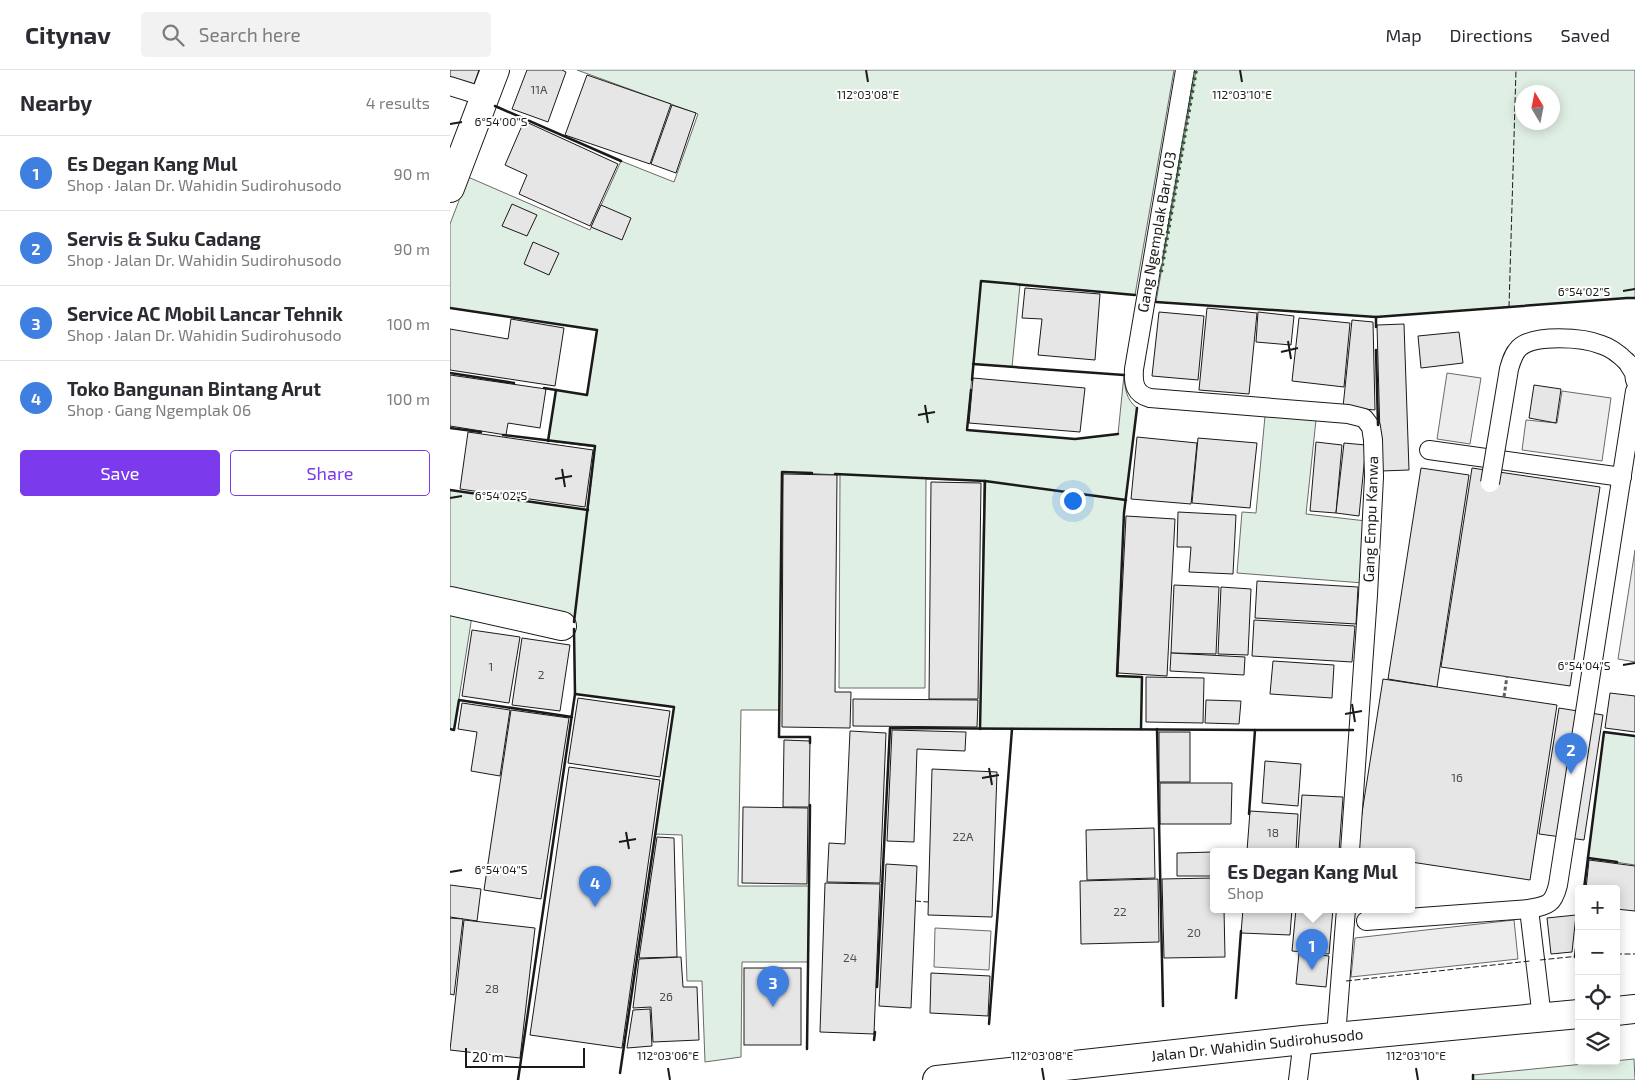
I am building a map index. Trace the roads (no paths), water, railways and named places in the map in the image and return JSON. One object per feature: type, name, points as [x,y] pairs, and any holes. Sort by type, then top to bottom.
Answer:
[{"type":"main road","points":[[450,188],[495,70]]},
{"type":"main road","points":[[450,601],[562,626]]},
{"type":"main road","points":[[1620,1011],[1635,1009]]},
{"type":"main road","name":"Jalan Dr. Wahidin Sudirohusodo","points":[[937,1080],[1336,1036],[1575,1014]]},
{"type":"lane","name":"Gang Ngemplak Baru 03","points":[[1139,392],[1134,384],[1134,369],[1185,70]]},
{"type":"lane","points":[[450,86],[485,97]]},
{"type":"lane","points":[[1490,483],[1510,369],[1514,354],[1518,349],[1530,342],[1562,339],[1582,340],[1603,345],[1627,362],[1634,373],[1635,380]]},
{"type":"lane","points":[[1366,921],[1529,909],[1546,906],[1551,903],[1558,885],[1635,391]]},
{"type":"lane","name":"Gang Empu Kanwa","points":[[1139,392],[1145,397],[1159,400],[1348,414],[1364,418],[1371,427],[1374,477],[1350,848]]},
{"type":"lane","points":[[1429,450],[1622,478]]},
{"type":"lane","points":[[1529,909],[1542,1018]]},
{"type":"lane","points":[[1336,1036],[1346,913]]},
{"type":"lane","points":[[1298,1080],[1303,1040]]},
{"type":"place","name":"Servis & Suku Cadang","points":[[1571,774]]},
{"type":"place","name":"Toko Bangunan Bintang Arut","points":[[595,907]]},
{"type":"place","name":"Es Degan Kang Mul","points":[[1312,970]]},
{"type":"place","name":"Service AC Mobil Lancar Tehnik","points":[[773,1007]]}]
